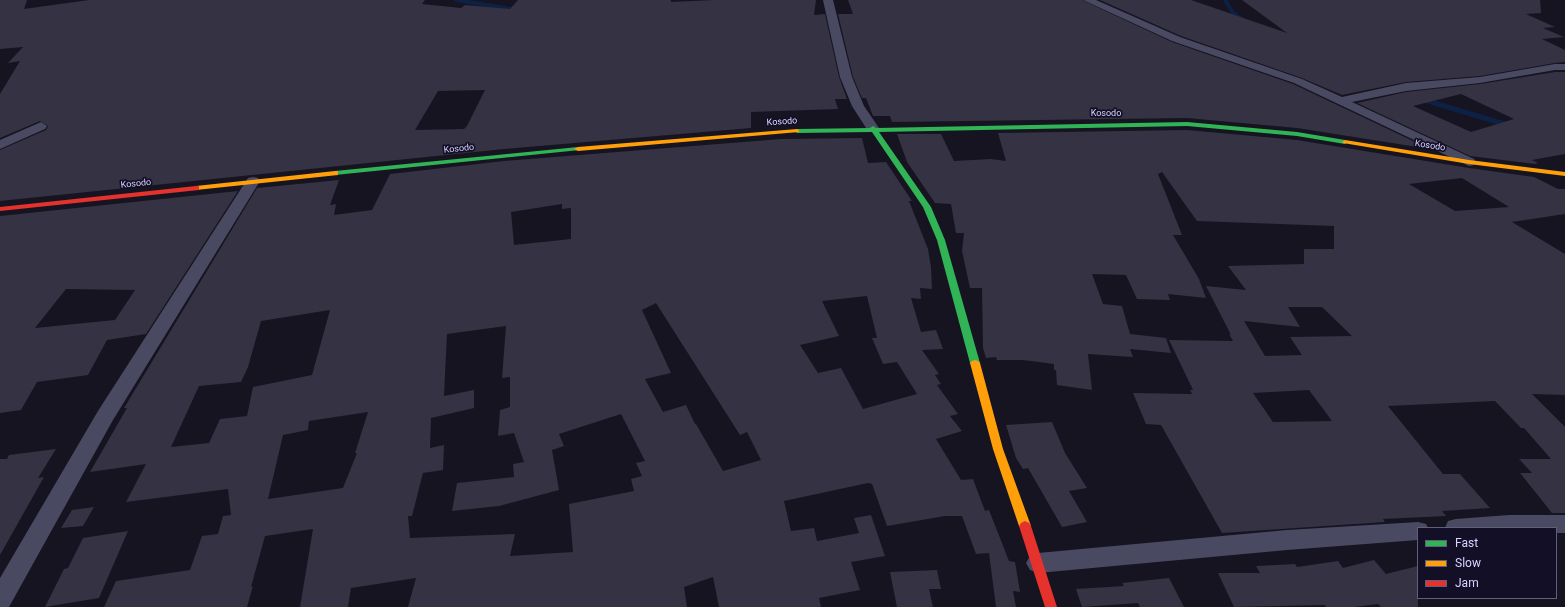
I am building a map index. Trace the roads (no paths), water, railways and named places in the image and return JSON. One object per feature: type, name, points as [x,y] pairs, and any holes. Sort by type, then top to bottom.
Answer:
[{"type":"main road","name":"Kosodo","points":[[0,209],[253,180],[512,154],[805,130],[873,128],[1187,124],[1297,134],[1469,162],[1565,174]]},
{"type":"main road","points":[[873,128],[904,172],[926,207],[941,240],[998,449],[1038,563],[1051,607]]},
{"type":"street","points":[[828,0],[846,78],[858,106],[873,128]]},
{"type":"street","points":[[1088,0],[1176,39],[1281,75],[1341,101],[1469,162]]},
{"type":"street","points":[[1341,101],[1406,87],[1480,80],[1555,67],[1565,67]]},
{"type":"street","points":[[0,145],[41,126]]},
{"type":"street","points":[[0,600],[105,416],[253,180]]},
{"type":"street","points":[[1469,527],[1509,524],[1565,524]]},
{"type":"street","points":[[1038,563],[1287,540],[1417,531]]},
{"type":"waterway","points":[[456,0],[511,9]]},
{"type":"waterway","points":[[1225,0],[1233,13],[1243,20]]},
{"type":"waterway","points":[[1423,100],[1437,104]]},
{"type":"waterway","points":[[1434,103],[1508,125]]}]
